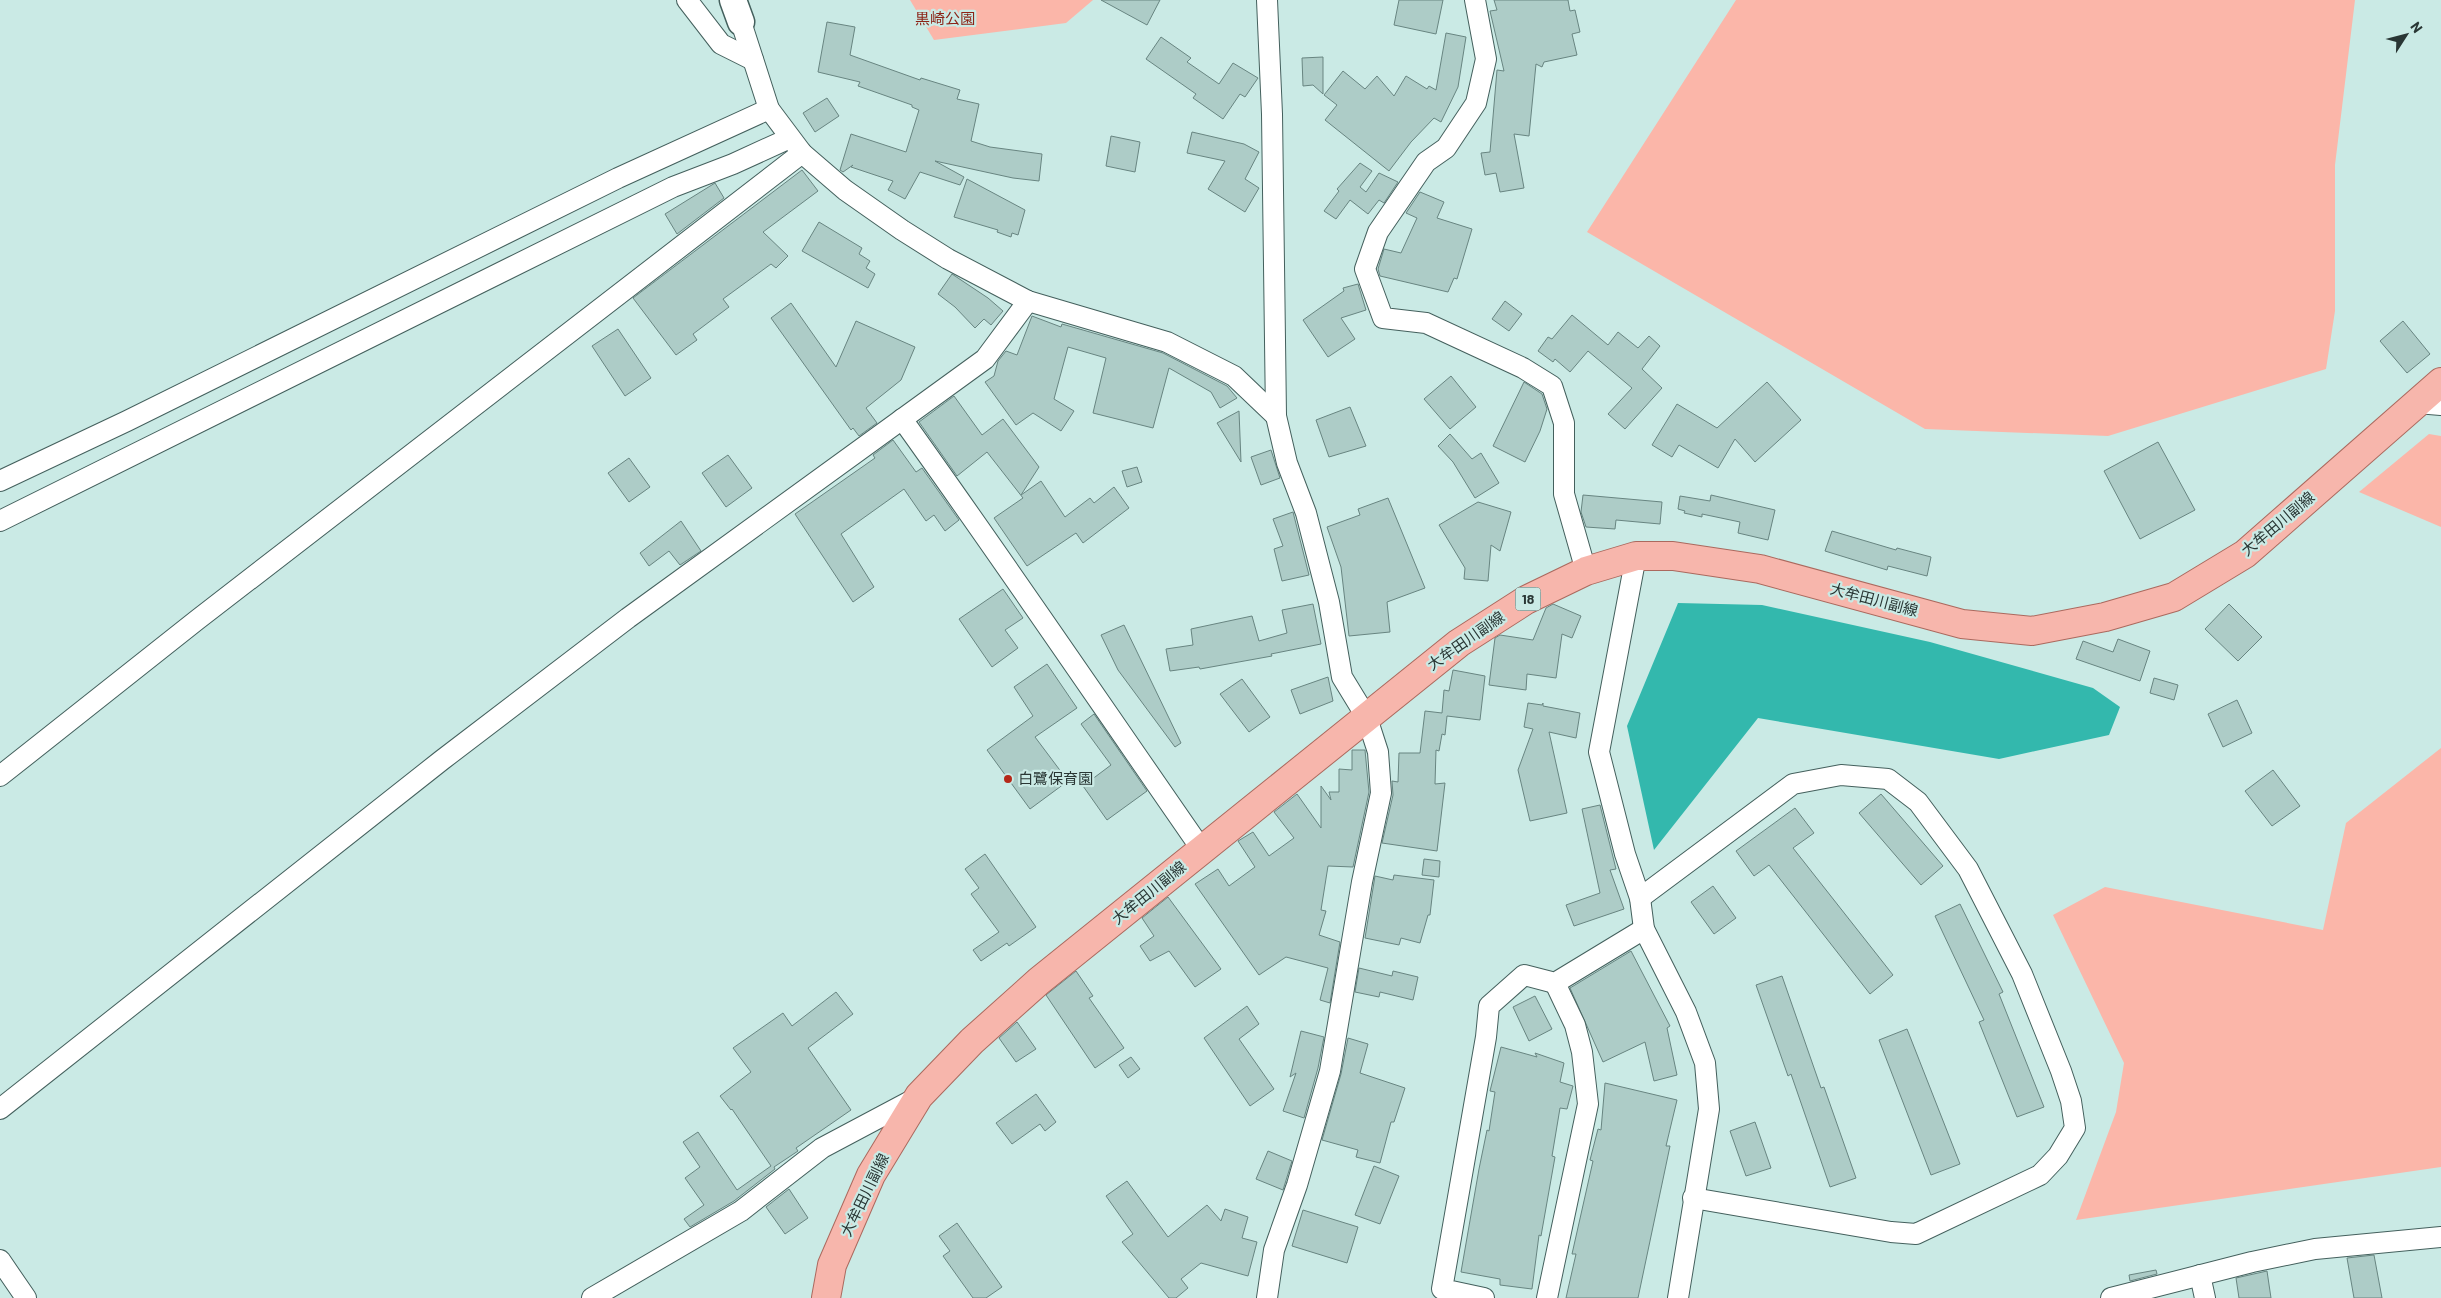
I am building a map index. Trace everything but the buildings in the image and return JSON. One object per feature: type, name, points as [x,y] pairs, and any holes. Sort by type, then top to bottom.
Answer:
[{"type":"main road","name":"大牟田川副線","points":[[826,1298],[832,1265],[871,1175],[919,1096],[972,1040],[1039,981],[1459,643],[1526,600],[1586,572],[1636,556],[1673,556],[1760,569],[1962,624],[2032,631],[2105,617],[2174,597],[2245,554],[2429,404],[2441,382]]},
{"type":"street","points":[[687,0],[721,44],[753,60]]},
{"type":"street","points":[[1267,0],[1272,114],[1276,416],[1287,463],[1306,513],[1330,602],[1342,677],[1367,718],[1378,752],[1381,793],[1362,882],[1330,1071],[1297,1185],[1274,1250],[1267,1298]]},
{"type":"street","points":[[1475,0],[1486,60],[1476,103],[1446,148],[1426,162],[1378,232],[1365,269],[1383,318],[1426,323],[1524,368],[1552,386],[1564,423],[1564,494],[1586,572]]},
{"type":"street","points":[[737,11],[769,109],[796,146],[845,190],[902,230],[948,259],[1028,301],[1167,342],[1234,376],[1276,416]]},
{"type":"street","points":[[0,481],[618,178],[769,109]]},
{"type":"street","points":[[0,521],[673,187],[733,164],[796,146]]},
{"type":"street","points":[[0,776],[796,146]]},
{"type":"street","points":[[0,1109],[450,754],[628,618],[984,359],[1028,301]]},
{"type":"street","points":[[902,419],[983,532],[1202,850]]},
{"type":"street","points":[[1636,556],[1599,752],[1625,854],[1640,898],[1644,929],[1686,1012],[1704,1063],[1709,1109],[1678,1298]]},
{"type":"street","points":[[1640,898],[1792,784],[1841,775],[1888,779],[1918,802],[1968,869],[2022,974],[2071,1101],[2075,1128],[2058,1156],[2040,1175],[1916,1234],[1891,1232],[1694,1198]]},
{"type":"street","points":[[1480,1298],[1442,1289],[1486,1037],[1489,1006],[1524,974],[1555,983],[1644,929]]},
{"type":"street","points":[[1547,1298],[1588,1104],[1582,1052],[1575,1025],[1555,983]]},
{"type":"street","points":[[592,1298],[741,1212],[822,1148],[919,1096]]},
{"type":"street","points":[[2111,1298],[2200,1275],[2315,1249],[2441,1237]]},
{"type":"street","points":[[0,1260],[26,1298]]},
{"type":"street","points":[[2200,1275],[2204,1298]]},
{"type":"green space","name":"黒崎公園","points":[[910,0],[1093,0],[1066,23],[934,40]]},
{"type":"green space","points":[[1736,0],[2355,0],[2335,165],[2335,311],[2326,369],[2108,436],[1925,429],[1587,232]]},
{"type":"green space","points":[[2429,434],[2441,436],[2441,527],[2359,492]]},
{"type":"green space","points":[[2441,748],[2441,1167],[2076,1220],[2116,1112],[2124,1063],[2053,915],[2105,887],[2323,930],[2346,823]]},
{"type":"water","points":[[1678,603],[1762,605],[1930,642],[2093,688],[2120,707],[2109,735],[1999,759],[1758,718],[1654,850],[1627,726]]},
{"type":"place","name":"白鷺保育園","points":[[1008,779]]}]
